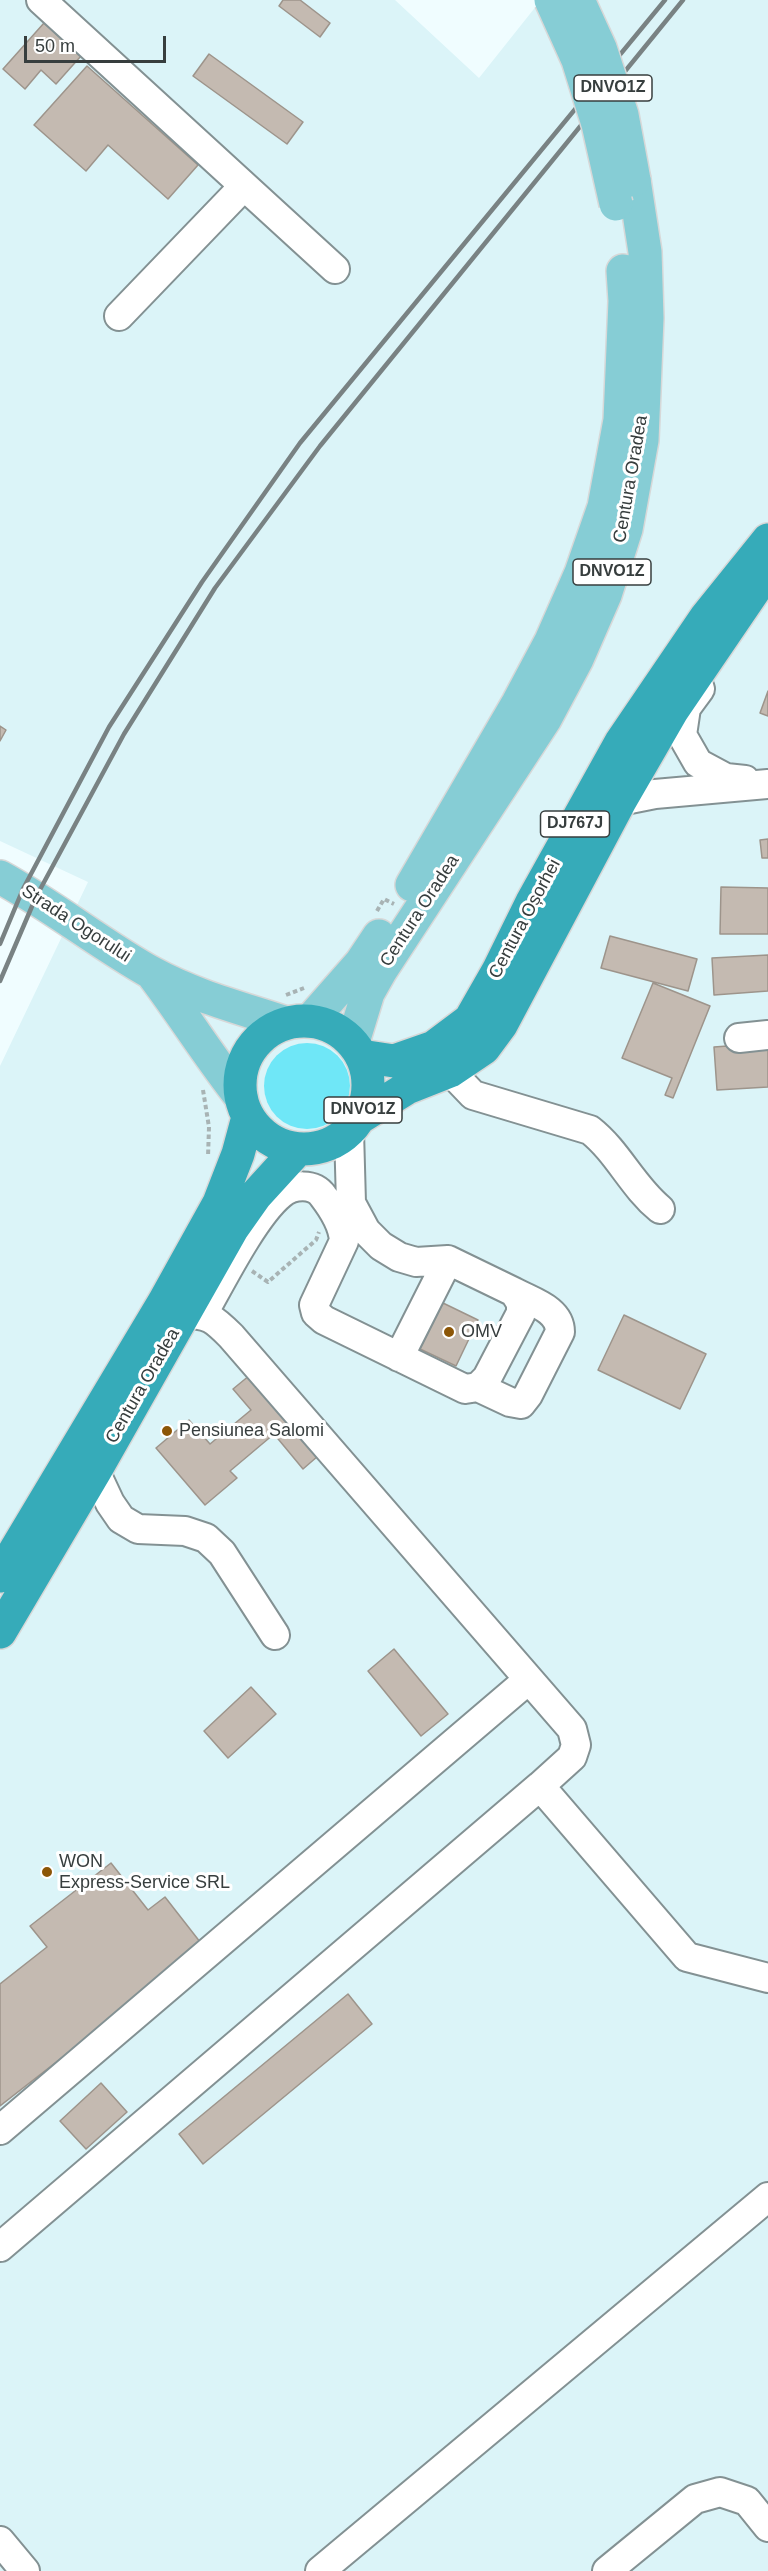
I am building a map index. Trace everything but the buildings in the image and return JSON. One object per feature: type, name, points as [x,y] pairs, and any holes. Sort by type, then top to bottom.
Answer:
[{"type":"highway","name":"Centura Oșorhei","points":[[357,1049],[394,1061],[434,1047],[470,1020],[498,971],[532,902],[621,742],[706,617],[768,540]]},
{"type":"highway","name":"DJ767J","points":[[598,843],[672,711],[768,570]]},
{"type":"highway","name":"Centura Oșorhei","points":[[354,1125],[407,1088],[450,1071],[484,1048],[501,1025],[598,843]]},
{"type":"highway","points":[[298,1022],[326,1024],[340,1031],[357,1049]]},
{"type":"highway","name":"DNVO1Z","points":[[244,1107],[240,1078],[242,1069],[255,1044],[269,1031],[298,1022]]},
{"type":"highway","name":"DNVO1Z","points":[[300,1149],[333,1142],[354,1125],[366,1102],[367,1070],[357,1049]]},
{"type":"highway","points":[[244,1107],[261,1133],[278,1144],[300,1149]]},
{"type":"highway","name":"Centura Oradea","points":[[0,1576],[204,1230],[229,1179],[244,1107]]},
{"type":"highway","name":"Centura Oradea","points":[[0,1632],[95,1471],[201,1316],[243,1212],[300,1149]]},
{"type":"main road","name":"Centura Oradea","points":[[357,1049],[372,985],[545,719],[577,659],[605,595],[626,529],[642,440],[647,318],[645,252],[625,192],[598,124],[582,70],[551,0]]},
{"type":"main road","name":"Centura Oradea","points":[[298,1022],[362,963],[399,907],[518,703],[550,641],[581,573],[604,507],[620,420],[626,302],[622,115],[600,48],[578,0]]},
{"type":"main road","name":"Strada Ogorului","points":[[0,877],[36,897],[151,972],[193,993],[298,1022]]},
{"type":"main road","name":"Strada Ogorului","points":[[151,972],[179,1009],[244,1107]]},
{"type":"street","points":[[41,0],[334,269]]},
{"type":"street","points":[[119,316],[244,186]]},
{"type":"street","points":[[768,592],[686,708],[682,735],[698,764],[726,778],[768,783]]},
{"type":"street","points":[[532,902],[552,887],[585,827],[620,801],[655,794],[768,783]]},
{"type":"street","points":[[598,843],[626,820],[680,805],[768,793]]},
{"type":"street","points":[[739,1038],[768,1035]]},
{"type":"street","points":[[450,1071],[473,1095],[590,1130],[605,1142],[648,1200],[660,1209]]},
{"type":"street","points":[[300,1149],[320,1191],[343,1230],[344,1241],[314,1305],[316,1313],[324,1320],[465,1389],[478,1387],[510,1402],[521,1404],[528,1395],[560,1332],[560,1323],[554,1314],[448,1260],[417,1262],[399,1257],[381,1246],[366,1231],[351,1203],[354,1125]]},
{"type":"street","points":[[0,2247],[540,1786],[572,1756],[576,1745],[572,1729],[201,1316],[258,1221],[282,1193],[296,1186],[320,1191]]},
{"type":"street","points":[[399,1357],[448,1260]]},
{"type":"street","points":[[478,1387],[487,1378],[521,1313],[521,1303],[514,1292]]},
{"type":"street","points":[[95,1471],[110,1503],[121,1519],[138,1529],[185,1531],[206,1538],[222,1553],[275,1635]]},
{"type":"street","points":[[0,2130],[528,1680]]},
{"type":"street","points":[[540,1786],[687,1957],[768,1978]]},
{"type":"street","points":[[320,2571],[768,2197]]},
{"type":"street","points":[[607,2571],[694,2499],[720,2492],[747,2500],[768,2526]]},
{"type":"street","points":[[0,2541],[26,2571]]},
{"type":"shaded area","points":[[0,0],[395,0],[479,78],[541,0],[768,0],[768,2571],[0,2571],[0,1066],[88,882],[0,841]]},
{"type":"shaded area","points":[[307,1043],[331,1050],[343,1062],[350,1086],[343,1110],[331,1122],[307,1129],[283,1122],[271,1110],[264,1086],[271,1062],[283,1050]]},
{"type":"railway","points":[[0,944],[23,889],[109,727],[202,582],[300,443],[665,0]]},
{"type":"railway","points":[[0,981],[36,897],[124,734],[215,588],[320,446],[683,0]]},
{"type":"place","name":"OMV","points":[[449,1332]]},
{"type":"place","name":"Pensiunea Salomi","points":[[167,1431]]},
{"type":"place","name":"WON Express-Service SRL","points":[[47,1872]]}]
